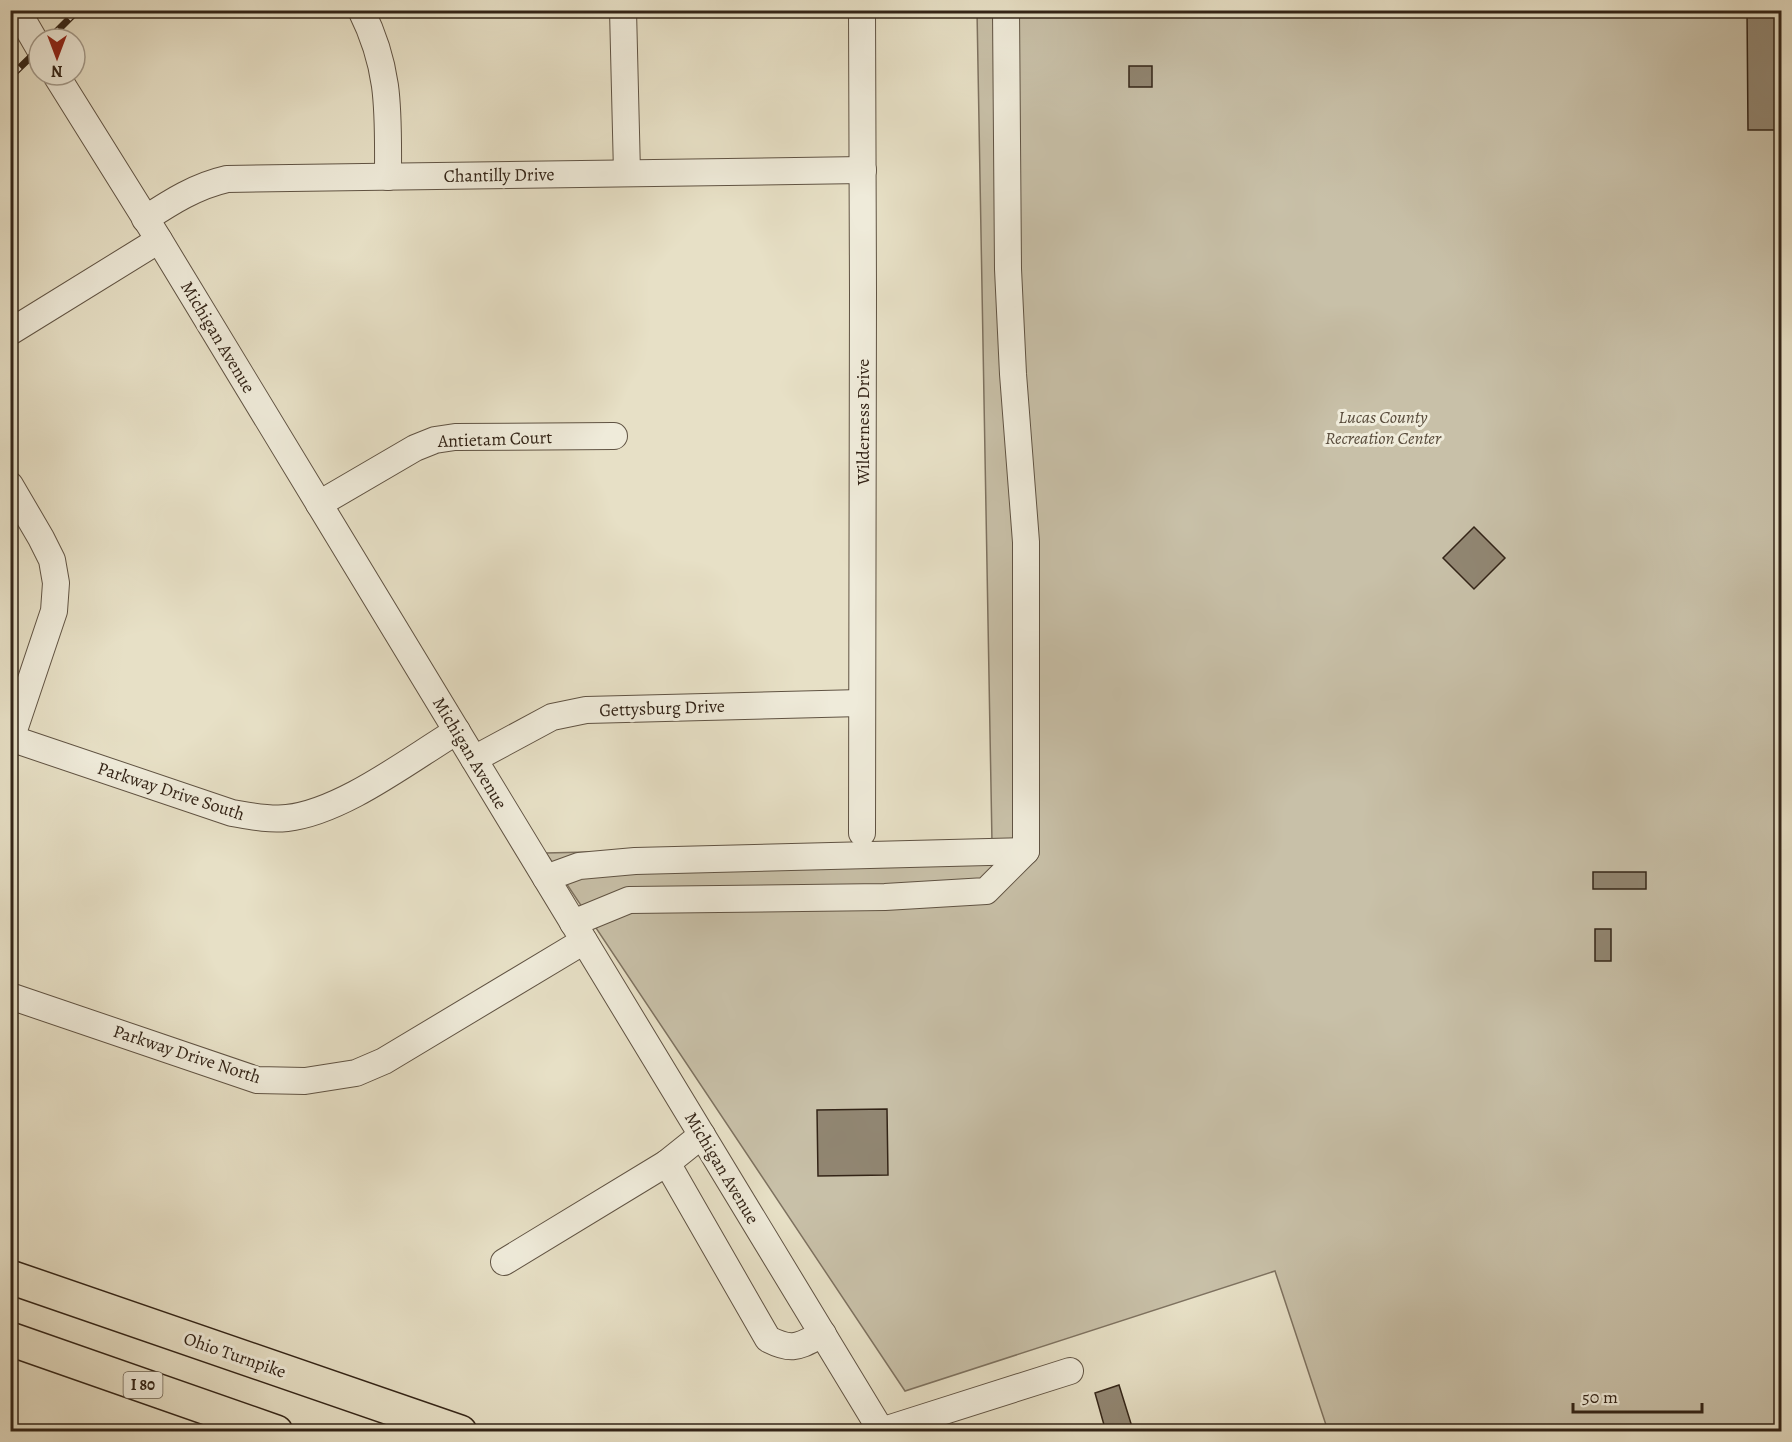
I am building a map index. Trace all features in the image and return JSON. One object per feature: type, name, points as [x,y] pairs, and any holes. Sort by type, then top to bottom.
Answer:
[{"type":"highway","name":"Ohio Turnpike","points":[[10,1278],[460,1431]]},
{"type":"highway","name":"I 80","points":[[10,1339],[276,1431]]},
{"type":"street","points":[[16,10],[27,28]]},
{"type":"street","points":[[361,10],[383,67],[387,97],[388,177]]},
{"type":"street","points":[[623,10],[627,173]]},
{"type":"street","name":"Wilderness Drive","points":[[862,10],[862,833]]},
{"type":"street","points":[[546,879],[579,866],[635,861],[1026,851],[1026,542],[1013,374],[1008,269],[1006,10]]},
{"type":"street","name":"Michigan Avenue","points":[[63,87],[159,240],[882,1431]]},
{"type":"street","name":"Chantilly Drive","points":[[145,219],[181,196],[227,179],[863,170]]},
{"type":"street","points":[[10,332],[159,240]]},
{"type":"street","name":"Antietam Court","points":[[319,504],[415,448],[435,440],[455,437],[614,436]]},
{"type":"street","points":[[10,485],[52,560],[56,582],[54,611],[11,739]]},
{"type":"street","name":"Gettysburg Drive","points":[[474,759],[552,717],[576,711],[861,703]]},
{"type":"street","name":"Parkway Drive South","points":[[11,739],[232,813],[278,818],[310,813],[350,797],[457,731]]},
{"type":"street","name":"Parkway Drive North","points":[[10,996],[257,1080],[305,1081],[356,1073],[384,1061],[629,900],[885,897],[986,891],[1026,851]]},
{"type":"street","points":[[949,893],[950,853]]},
{"type":"street","points":[[504,1262],[667,1164],[702,1135]]},
{"type":"street","points":[[667,1164],[768,1339],[783,1346],[796,1347],[823,1334]]},
{"type":"street","points":[[882,1431],[1070,1371]]},
{"type":"green space","name":"Lucas County Recreation Center","points":[[977,11],[1781,11],[1781,1431],[1328,1431],[1275,1271],[905,1391],[546,853],[992,843]]},
{"type":"building","points":[[1747,10],[1782,10],[1782,130],[1748,130]]},
{"type":"building","points":[[1129,66],[1152,66],[1152,87],[1129,87]]},
{"type":"building","points":[[1474,527],[1505,558],[1474,589],[1443,558]]},
{"type":"building","points":[[1593,872],[1646,872],[1646,889],[1593,889]]},
{"type":"building","points":[[1595,929],[1611,929],[1611,961],[1595,961]]},
{"type":"building","points":[[887,1109],[888,1175],[818,1176],[817,1110]]},
{"type":"building","points":[[1119,1385],[1133,1430],[1106,1432],[1095,1393]]},
{"type":"railway","points":[[61,27],[78,10]]},
{"type":"railway","points":[[10,77],[27,61]]}]
